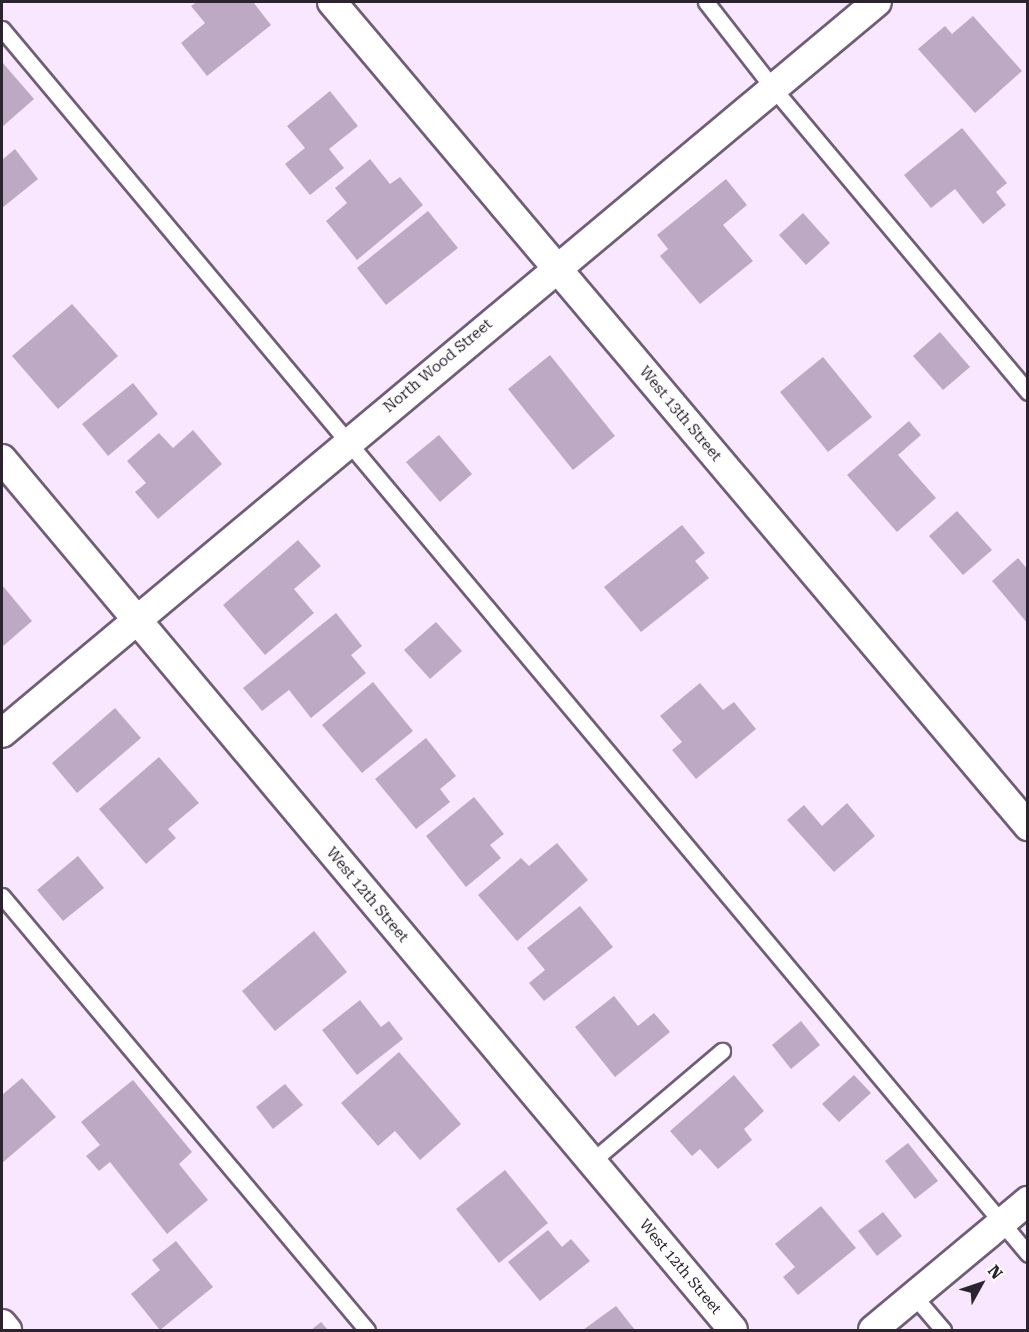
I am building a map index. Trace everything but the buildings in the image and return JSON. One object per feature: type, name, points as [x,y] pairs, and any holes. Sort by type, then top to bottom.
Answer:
[{"type":"street","name":"West 13th Street","points":[[332,2],[1028,826]]},
{"type":"street","name":"North Wood Street","points":[[2,733],[556,267],[877,2]]},
{"type":"street","name":"West 12th Street","points":[[2,459],[135,621],[734,1330]]},
{"type":"street","points":[[873,1330],[1028,1201]]},
{"type":"street","points":[[2,1324],[7,1330]]},
{"type":"lane","points":[[706,2],[773,88],[1028,392]]},
{"type":"lane","points":[[2,28],[1028,1254]]},
{"type":"lane","points":[[2,896],[367,1330]]},
{"type":"lane","points":[[591,1162],[722,1051]]},
{"type":"lane","points":[[914,1296],[943,1330]]}]
